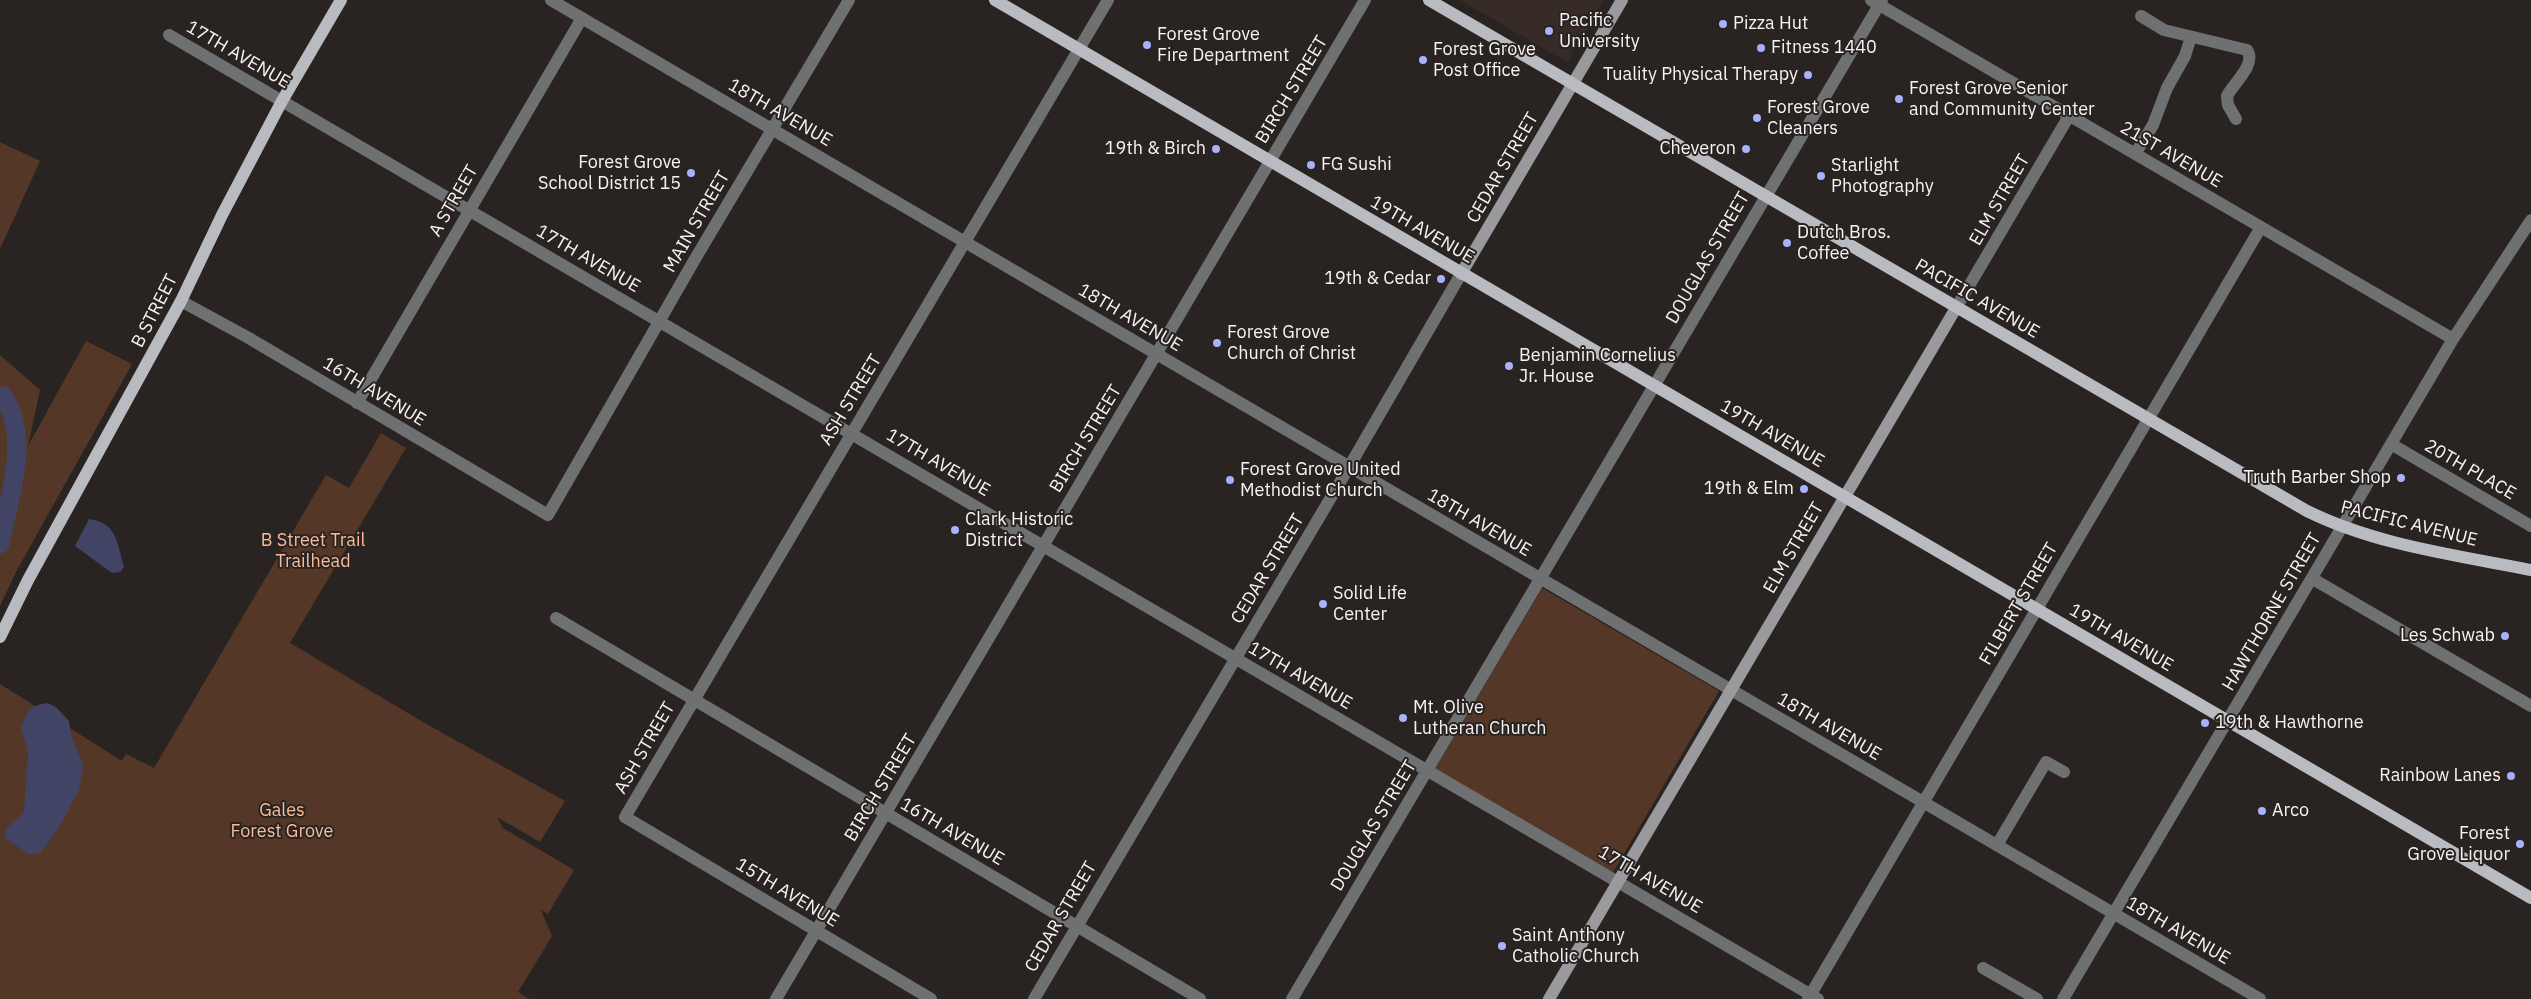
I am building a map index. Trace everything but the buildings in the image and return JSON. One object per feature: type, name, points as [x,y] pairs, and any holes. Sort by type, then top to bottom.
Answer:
[{"type":"main road","name":"B STREET","points":[[0,637],[28,580],[181,301],[222,215],[282,101],[341,0]]},
{"type":"main road","name":"19TH AVENUE","points":[[995,0],[2531,898]]},
{"type":"main road","name":"PACIFIC AVENUE","points":[[1429,0],[2306,511],[2342,528],[2412,546],[2531,570]]},
{"type":"street","name":"18TH AVENUE","points":[[551,0],[2260,999]]},
{"type":"street","name":"MAIN STREET","points":[[548,515],[772,128],[849,0]]},
{"type":"street","name":"ASH STREET","points":[[625,817],[1108,0]]},
{"type":"street","name":"BIRCH STREET","points":[[776,999],[1365,0]]},
{"type":"street","name":"CEDAR STREET","points":[[1034,999],[1076,925],[1349,467],[1622,0]]},
{"type":"street","name":"21ST AVENUE","points":[[1878,2],[2069,116],[2453,339]]},
{"type":"street","name":"DOUGLAS STREET","points":[[1292,999],[1541,579],[1878,2]]},
{"type":"street","points":[[2141,16],[2164,30],[2238,46],[2250,54],[2247,68],[2227,96],[2228,105],[2236,119]]},
{"type":"street","name":"A STREET","points":[[357,403],[582,18]]},
{"type":"street","name":"17TH AVENUE","points":[[169,35],[1428,770],[1812,998]]},
{"type":"street","points":[[2135,154],[2153,125],[2167,88],[2185,56],[2191,37]]},
{"type":"street","name":"ELM STREET","points":[[1549,999],[2069,116]]},
{"type":"street","name":"HAWTHORNE STREET","points":[[2063,999],[2453,339],[2531,220]]},
{"type":"street","name":"FILBERT STREET","points":[[1812,998],[2035,609],[2261,227]]},
{"type":"street","name":"16TH AVENUE","points":[[181,301],[548,515]]},
{"type":"street","name":"20TH PLACE","points":[[2391,444],[2531,526]]},
{"type":"street","points":[[2312,579],[2531,706]]},
{"type":"street","name":"16TH AVENUE","points":[[556,618],[1200,999]]},
{"type":"street","points":[[1997,845],[2046,762],[2064,772]]},
{"type":"street","name":"15TH AVENUE","points":[[625,817],[931,999]]},
{"type":"street","points":[[1983,968],[2037,999]]},
{"type":"shaded area","name":"Pacific University","points":[[1460,0],[1604,0],[1567,62]]},
{"type":"green space","points":[[0,142],[40,161],[0,249]]},
{"type":"green space","points":[[86,341],[132,364],[17,570],[0,606],[0,355],[40,390],[28,446]]},
{"type":"green space","name":"Gales Forest Grove","points":[[381,433],[406,448],[290,643],[428,725],[565,801],[540,842],[497,817],[503,828],[574,870],[548,914],[541,910],[552,936],[518,992],[529,999],[0,999],[0,684],[122,761],[126,754],[154,768],[326,475],[349,488]]},
{"type":"green space","points":[[1542,588],[1719,691],[1612,874],[1435,769]]},
{"type":"water","points":[[89,519],[106,525],[115,536],[124,567],[120,572],[112,573],[75,546]]},
{"type":"water","points":[[47,703],[56,707],[69,721],[71,735],[83,765],[79,790],[60,826],[41,852],[30,855],[4,837],[6,829],[24,812],[28,751],[21,728],[27,713],[34,706]]},
{"type":"waterway","points":[[0,396],[3,396],[11,413],[16,430],[17,449],[12,488],[0,544]]},
{"type":"place","name":"Pizza Hut","points":[[1723,24]]},
{"type":"place","name":"Pacific University","points":[[1549,31]]},
{"type":"place","name":"Forest Grove Fire Department","points":[[1147,45]]},
{"type":"place","name":"Fitness 1440","points":[[1761,48]]},
{"type":"place","name":"Forest Grove Post Office","points":[[1423,60]]},
{"type":"place","name":"Tuality Physical Therapy","points":[[1808,75]]},
{"type":"place","name":"Forest Grove Senior and Community Center","points":[[1899,99]]},
{"type":"place","name":"Forest Grove Cleaners","points":[[1757,118]]},
{"type":"place","name":"19th & Birch","points":[[1216,149]]},
{"type":"place","name":"Cheveron","points":[[1746,149]]},
{"type":"place","name":"FG Sushi","points":[[1311,165]]},
{"type":"place","name":"Forest Grove School District 15","points":[[691,173]]},
{"type":"place","name":"Starlight Photography","points":[[1821,176]]},
{"type":"place","name":"Dutch Bros. Coffee","points":[[1787,243]]},
{"type":"place","name":"19th & Cedar","points":[[1441,279]]},
{"type":"place","name":"Forest Grove Church of Christ","points":[[1217,343]]},
{"type":"place","name":"Benjamin Cornelius Jr. House","points":[[1509,366]]},
{"type":"place","name":"Truth Barber Shop","points":[[2401,478]]},
{"type":"place","name":"Forest Grove United Methodist Church","points":[[1230,480]]},
{"type":"place","name":"19th & Elm","points":[[1804,489]]},
{"type":"place","name":"Clark Historic District","points":[[955,530]]},
{"type":"place","name":"Solid Life Center","points":[[1323,604]]},
{"type":"place","name":"Les Schwab","points":[[2505,636]]},
{"type":"place","name":"Mt. Olive Lutheran Church","points":[[1403,718]]},
{"type":"place","name":"19th & Hawthorne","points":[[2205,723]]},
{"type":"place","name":"Rainbow Lanes","points":[[2511,776]]},
{"type":"place","name":"Arco","points":[[2262,811]]},
{"type":"place","name":"Forest Grove Liquor","points":[[2520,844]]},
{"type":"place","name":"Saint Anthony Catholic Church","points":[[1502,946]]},
{"type":"park label","name":"B Street Trail Trailhead","points":[[313,551]]}]
